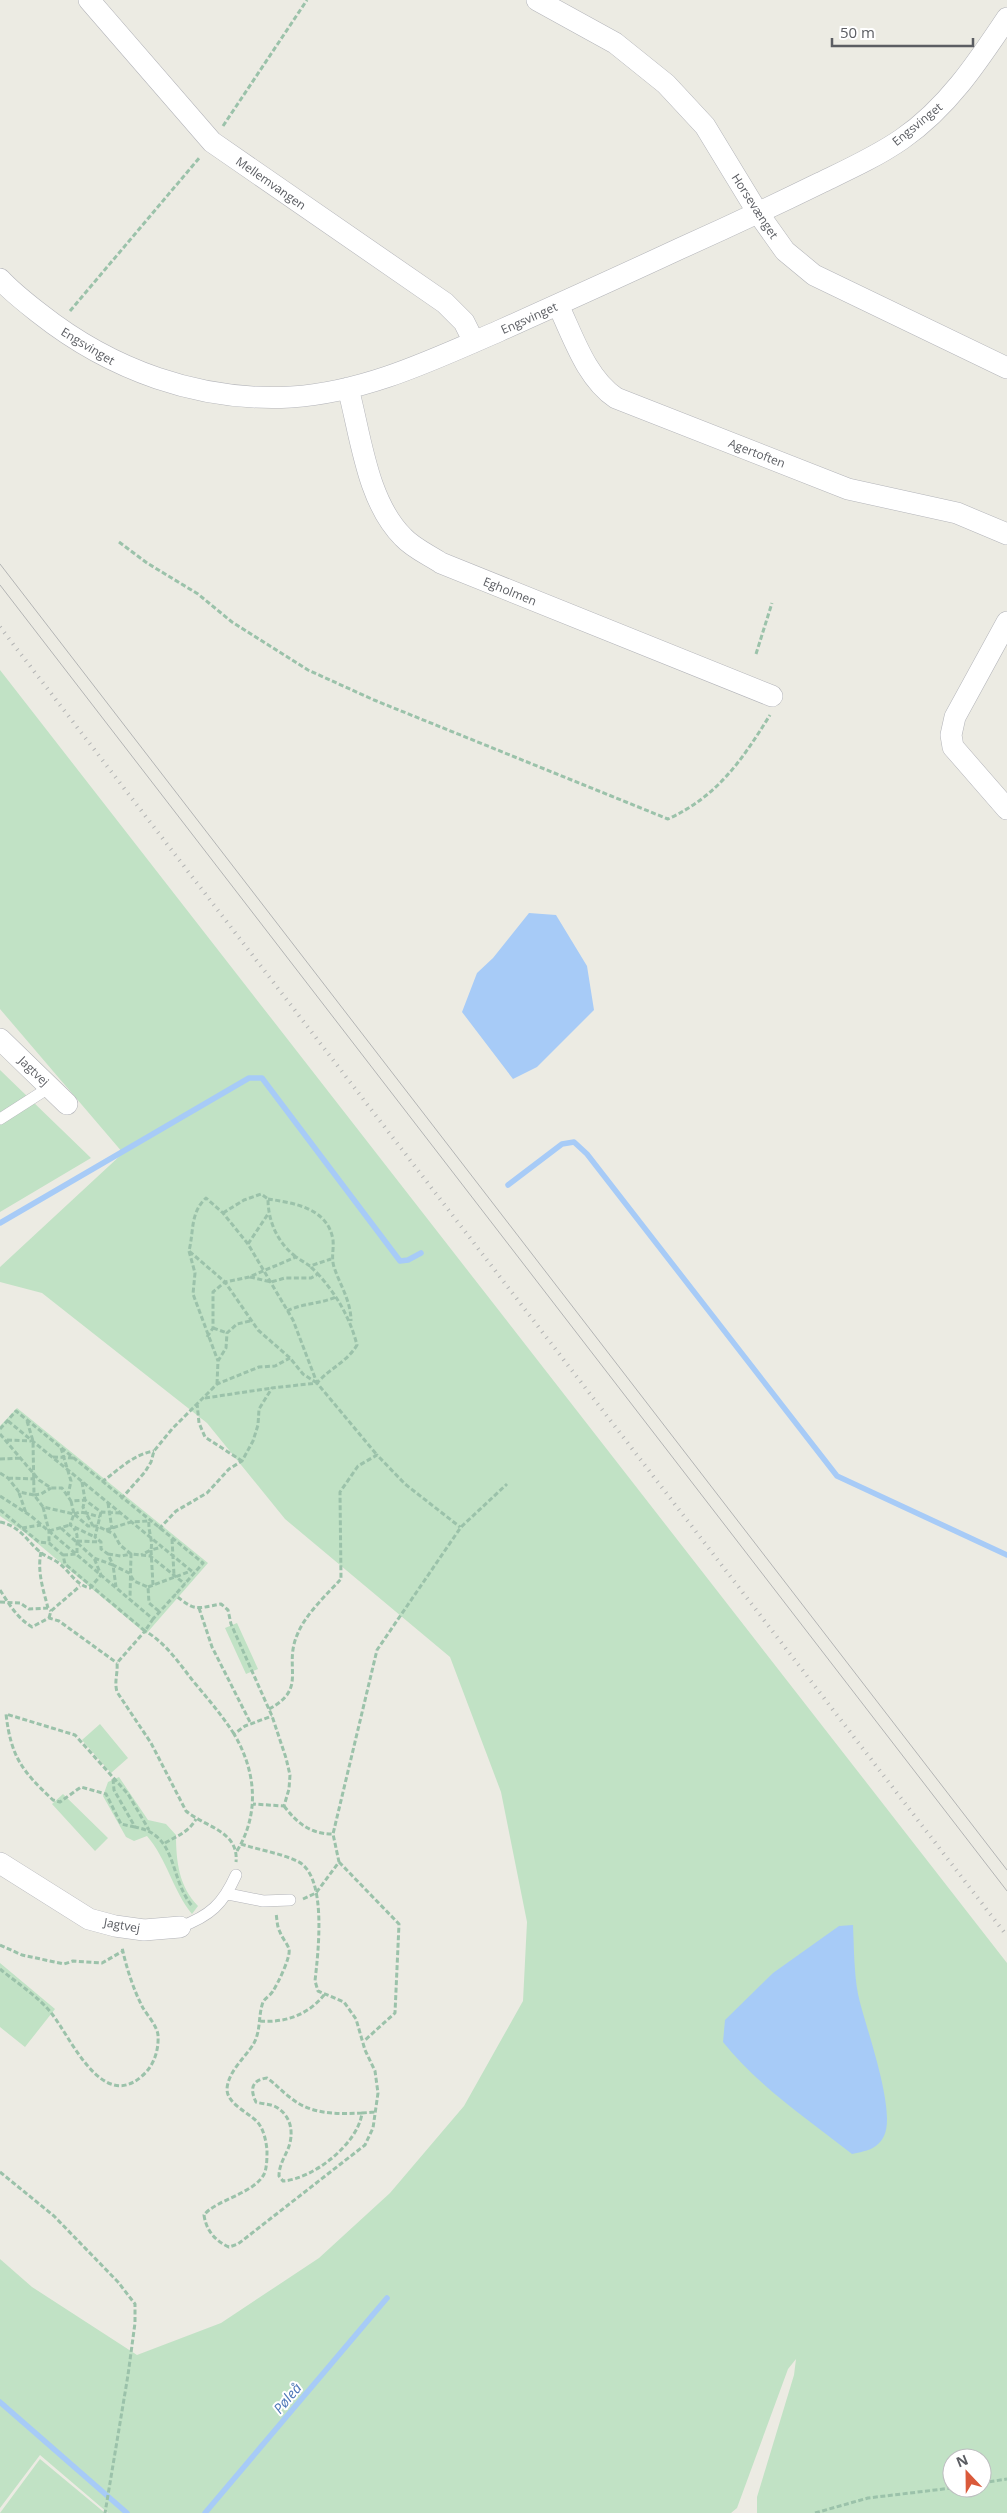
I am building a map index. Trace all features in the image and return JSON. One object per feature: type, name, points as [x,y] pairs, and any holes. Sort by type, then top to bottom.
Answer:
[{"type":"street","name":"Mellemvangen","points":[[89,0],[212,142],[445,303],[464,322],[474,342]]},
{"type":"street","name":"Horsevænget","points":[[537,0],[615,43],[666,84],[705,126],[758,213],[785,251],[814,275],[1007,368]]},
{"type":"street","name":"Engsvinget","points":[[0,279],[10,290],[57,327],[116,363],[176,385],[232,395],[289,397],[348,388],[410,370],[474,342],[758,213],[855,166],[902,139],[943,104],[972,70],[1007,18]]},
{"type":"street","name":"Agertoften","points":[[558,305],[595,379],[616,398],[848,489],[957,513],[1007,534]]},
{"type":"street","name":"Egholmen","points":[[348,388],[377,500],[389,522],[405,539],[441,563],[772,696]]},
{"type":"street","points":[[1007,622],[955,717],[951,735],[953,747],[1007,809]]},
{"type":"street","name":"Jagtvej","points":[[0,1039],[67,1104]]},
{"type":"street","name":"Jagtvej","points":[[0,1863],[89,1919],[144,1930],[180,1927]]},
{"type":"lane","points":[[0,1119],[50,1087]]},
{"type":"lane","name":"Jagtvej","points":[[180,1927],[202,1919],[228,1894],[236,1875]]},
{"type":"lane","points":[[228,1894],[263,1901],[290,1900]]},
{"type":"path","points":[[57,327],[212,142],[308,0]]},
{"type":"path","points":[[119,542],[148,563],[198,594],[232,622],[308,670],[374,700],[668,819],[686,810],[723,782],[753,743],[770,714],[772,696]]},
{"type":"path","points":[[756,654],[772,603]]},
{"type":"path","points":[[223,1213],[244,1200],[261,1194],[268,1199],[310,1208],[321,1216],[333,1239],[332,1259],[351,1310],[351,1323]]},
{"type":"path","points":[[218,1361],[193,1294],[195,1273],[189,1250],[193,1233],[192,1219],[199,1205],[206,1198],[223,1213],[248,1244],[264,1270],[287,1311],[318,1383],[376,1455],[405,1484],[460,1527]]},
{"type":"path","points":[[204,1398],[318,1383],[328,1370],[350,1357],[357,1345],[351,1323],[336,1297],[310,1266],[296,1257],[282,1244],[268,1214],[268,1199]]},
{"type":"path","points":[[248,1244],[268,1214]]},
{"type":"path","points":[[189,1250],[225,1282],[258,1330],[290,1358],[303,1374],[318,1383]]},
{"type":"path","points":[[208,1337],[213,1328],[213,1292],[225,1282],[249,1277],[296,1257]]},
{"type":"path","points":[[310,1266],[332,1259]]},
{"type":"path","points":[[249,1277],[271,1282],[285,1278],[311,1278],[318,1274]]},
{"type":"path","points":[[287,1311],[299,1305],[323,1303],[336,1297]]},
{"type":"path","points":[[216,1384],[218,1361],[226,1348],[227,1333],[237,1324],[250,1321]]},
{"type":"path","points":[[213,1328],[227,1333]]},
{"type":"path","points":[[121,1499],[145,1472],[151,1462],[154,1451],[186,1412],[204,1398],[216,1384],[259,1366],[275,1366],[290,1358]]},
{"type":"path","points":[[159,1529],[176,1510],[207,1494],[229,1469],[242,1461],[253,1441],[258,1425],[259,1408],[272,1388]]},
{"type":"path","points":[[197,1403],[199,1423],[205,1437],[242,1461]]},
{"type":"path","points":[[0,1429],[16,1411],[121,1499],[203,1563],[193,1572],[185,1584],[117,1663],[118,1672],[114,1682],[117,1692],[151,1743],[186,1811],[196,1819],[217,1828],[230,1839],[237,1851]]},
{"type":"path","points":[[27,1420],[32,1441],[34,1495],[43,1507],[49,1531],[49,1543]]},
{"type":"path","points":[[8,1421],[193,1572]]},
{"type":"path","points":[[0,1434],[39,1480],[51,1488],[62,1488],[68,1496],[74,1514],[72,1526],[77,1535],[77,1554]]},
{"type":"path","points":[[6,1440],[32,1441]]},
{"type":"path","points":[[61,1448],[71,1480],[68,1496]]},
{"type":"path","points":[[102,1482],[144,1452],[154,1451]]},
{"type":"path","points":[[269,1710],[283,1702],[291,1691],[294,1680],[291,1650],[298,1631],[341,1578],[340,1492],[358,1466],[376,1455]]},
{"type":"path","points":[[52,1457],[74,1458]]},
{"type":"path","points":[[0,1459],[22,1458]]},
{"type":"path","points":[[0,1472],[8,1478],[19,1492],[26,1513]]},
{"type":"path","points":[[8,1478],[39,1480]]},
{"type":"path","points":[[81,1481],[85,1500],[82,1507],[95,1526]]},
{"type":"path","points":[[364,2041],[395,2013],[399,1924],[339,1862],[333,1834],[377,1650],[460,1527],[507,1484]]},
{"type":"path","points":[[19,1492],[34,1495],[42,1494],[51,1488]]},
{"type":"path","points":[[0,1496],[49,1531],[154,1619]]},
{"type":"path","points":[[71,1501],[85,1500],[101,1512],[121,1514]]},
{"type":"path","points":[[108,1502],[114,1534],[120,1545],[131,1554]]},
{"type":"path","points":[[43,1507],[74,1514],[88,1526],[95,1526],[114,1534]]},
{"type":"path","points":[[0,1510],[39,1542],[49,1543],[63,1556],[65,1564],[145,1631],[155,1637],[179,1661],[223,1715],[250,1768],[254,1804],[237,1851],[236,1875]]},
{"type":"path","points":[[74,1514],[80,1512],[100,1517]]},
{"type":"path","points":[[95,1537],[95,1526],[101,1512]]},
{"type":"path","points":[[106,1530],[131,1522],[149,1521]]},
{"type":"path","points":[[149,1521],[148,1529],[153,1539],[150,1556],[153,1585]]},
{"type":"path","points":[[0,1522],[8,1524],[24,1533],[40,1552],[59,1563],[80,1586]]},
{"type":"path","points":[[22,1528],[41,1525]]},
{"type":"path","points":[[49,1531],[72,1526],[101,1542]]},
{"type":"path","points":[[60,1528],[94,1558],[129,1573],[134,1581],[148,1587],[174,1575],[193,1572]]},
{"type":"path","points":[[172,1539],[174,1575]]},
{"type":"path","points":[[76,1541],[101,1542]]},
{"type":"path","points":[[101,1542],[101,1549],[108,1554],[114,1565],[116,1588]]},
{"type":"path","points":[[140,1555],[163,1547]]},
{"type":"path","points":[[40,1552],[40,1579],[49,1609],[49,1618]]},
{"type":"path","points":[[63,1556],[77,1554]]},
{"type":"path","points":[[108,1554],[150,1556],[185,1584]]},
{"type":"path","points":[[130,1599],[129,1573],[131,1554]]},
{"type":"path","points":[[94,1558],[101,1575]]},
{"type":"path","points":[[0,1602],[9,1604],[20,1603],[29,1609],[49,1609],[80,1586],[91,1586],[101,1575]]},
{"type":"path","points":[[148,1587],[149,1603],[160,1612]]},
{"type":"path","points":[[0,1590],[16,1615],[32,1627],[49,1618],[59,1621],[117,1663]]},
{"type":"path","points":[[175,1595],[188,1606],[199,1608],[220,1604],[228,1610],[230,1624],[272,1716],[290,1775],[289,1789],[284,1806]]},
{"type":"path","points":[[199,1608],[212,1647],[237,1700],[251,1724]]},
{"type":"path","points":[[114,1790],[106,1794],[80,1787],[60,1802],[53,1800],[20,1765],[9,1741],[6,1714],[75,1735],[113,1780],[128,1794],[148,1830],[165,1843],[188,1901],[202,1919]]},
{"type":"path","points":[[234,1734],[251,1724],[272,1716]]},
{"type":"path","points":[[113,1780],[114,1790],[134,1827]]},
{"type":"path","points":[[106,1794],[121,1824],[148,1830]]},
{"type":"path","points":[[254,1804],[284,1806],[301,1826],[324,1834],[333,1834]]},
{"type":"path","points":[[165,1843],[183,1834],[192,1826],[196,1819]]},
{"type":"path","points":[[241,1844],[298,1861],[306,1868],[320,1906],[315,1981],[318,1991],[324,1996],[335,1997],[344,2002],[356,2019],[379,2084],[372,2128],[365,2145],[238,2244],[229,2248],[217,2241],[205,2223],[204,2216],[208,2210],[234,2198],[259,2181],[265,2173],[268,2158],[266,2140],[261,2126],[253,2117],[232,2101],[227,2094],[227,2086],[231,2076],[253,2044],[259,2031],[263,2002],[273,1992],[289,1960],[289,1949],[279,1931],[274,1900]]},
{"type":"path","points":[[290,1900],[306,1899],[316,1892],[339,1862]]},
{"type":"path","points":[[0,1970],[52,2013],[84,2063],[98,2077],[112,2084],[127,2084],[140,2078],[152,2068],[158,2034],[143,2007],[123,1951],[119,1926]]},
{"type":"path","points":[[0,1945],[22,1955],[64,1964],[74,1961],[102,1962],[123,1951]]},
{"type":"path","points":[[260,2021],[273,2022],[301,2015],[316,2005],[324,1996]]},
{"type":"path","points":[[362,2113],[360,2127],[329,2160],[295,2180],[283,2180],[279,2176],[279,2169],[291,2139],[292,2129],[286,2116],[276,2107],[256,2102],[252,2092],[253,2085],[259,2079],[267,2078],[291,2099],[306,2107],[324,2112],[375,2112]]},
{"type":"path","points":[[0,2172],[54,2216],[130,2295],[135,2304],[136,2323],[105,2513]]},
{"type":"path","points":[[992,2482],[1007,2480]]},
{"type":"path","points":[[815,2513],[868,2498],[942,2489]]},
{"type":"green space","points":[[0,670],[1007,1963],[1007,2513],[757,2513],[757,2497],[794,2375],[796,2359],[788,2369],[737,2508],[731,2513],[108,2513],[40,2455],[0,2508],[0,2259],[32,2287],[137,2355],[221,2323],[319,2258],[390,2193],[464,2106],[523,2001],[527,1922],[501,1792],[450,1657],[285,1519],[207,1423],[42,1293],[0,1282],[0,1267],[123,1153],[0,1009]]},
{"type":"green space","points":[[0,1070],[91,1158],[0,1212]]},
{"type":"green space","points":[[17,1408],[208,1563],[146,1634],[24,1532],[0,1516],[0,1426]]},
{"type":"green space","points":[[237,1623],[258,1669],[246,1674],[225,1628]]},
{"type":"green space","points":[[100,1724],[128,1758],[111,1773],[82,1740]]},
{"type":"green space","points":[[119,1777],[148,1820],[166,1824],[176,1835],[180,1873],[187,1891],[198,1906],[192,1914],[185,1905],[154,1845],[147,1836],[134,1841],[126,1837],[103,1796],[108,1782]]},
{"type":"green space","points":[[63,1794],[108,1838],[95,1851],[52,1804]]},
{"type":"green space","points":[[0,1963],[55,2009],[25,2047],[0,2027]]},
{"type":"green space","points":[[40,2459],[105,2513],[0,2513]]},
{"type":"water","points":[[529,913],[556,915],[587,966],[594,1010],[537,1067],[513,1079],[462,1012],[477,973],[493,958]]},
{"type":"water","points":[[853,1925],[858,1994],[883,2087],[887,2124],[884,2136],[878,2144],[870,2149],[852,2154],[767,2088],[723,2042],[725,2020],[773,1973],[839,1926]]},
{"type":"waterway","points":[[0,1223],[249,1078],[262,1078],[400,1261],[408,1260],[421,1253]]},
{"type":"waterway","points":[[508,1185],[562,1144],[574,1142],[587,1154],[837,1476],[1007,1555]]},
{"type":"waterway","name":"Pøleå","points":[[205,2513],[387,2298]]},
{"type":"waterway","name":"Pøleå","points":[[0,2402],[127,2513]]},
{"type":"tram line","points":[[0,564],[1007,1870]]},
{"type":"tram line","points":[[0,585],[1007,1891]]},
{"type":"railway","points":[[0,627],[1007,1936]]}]
